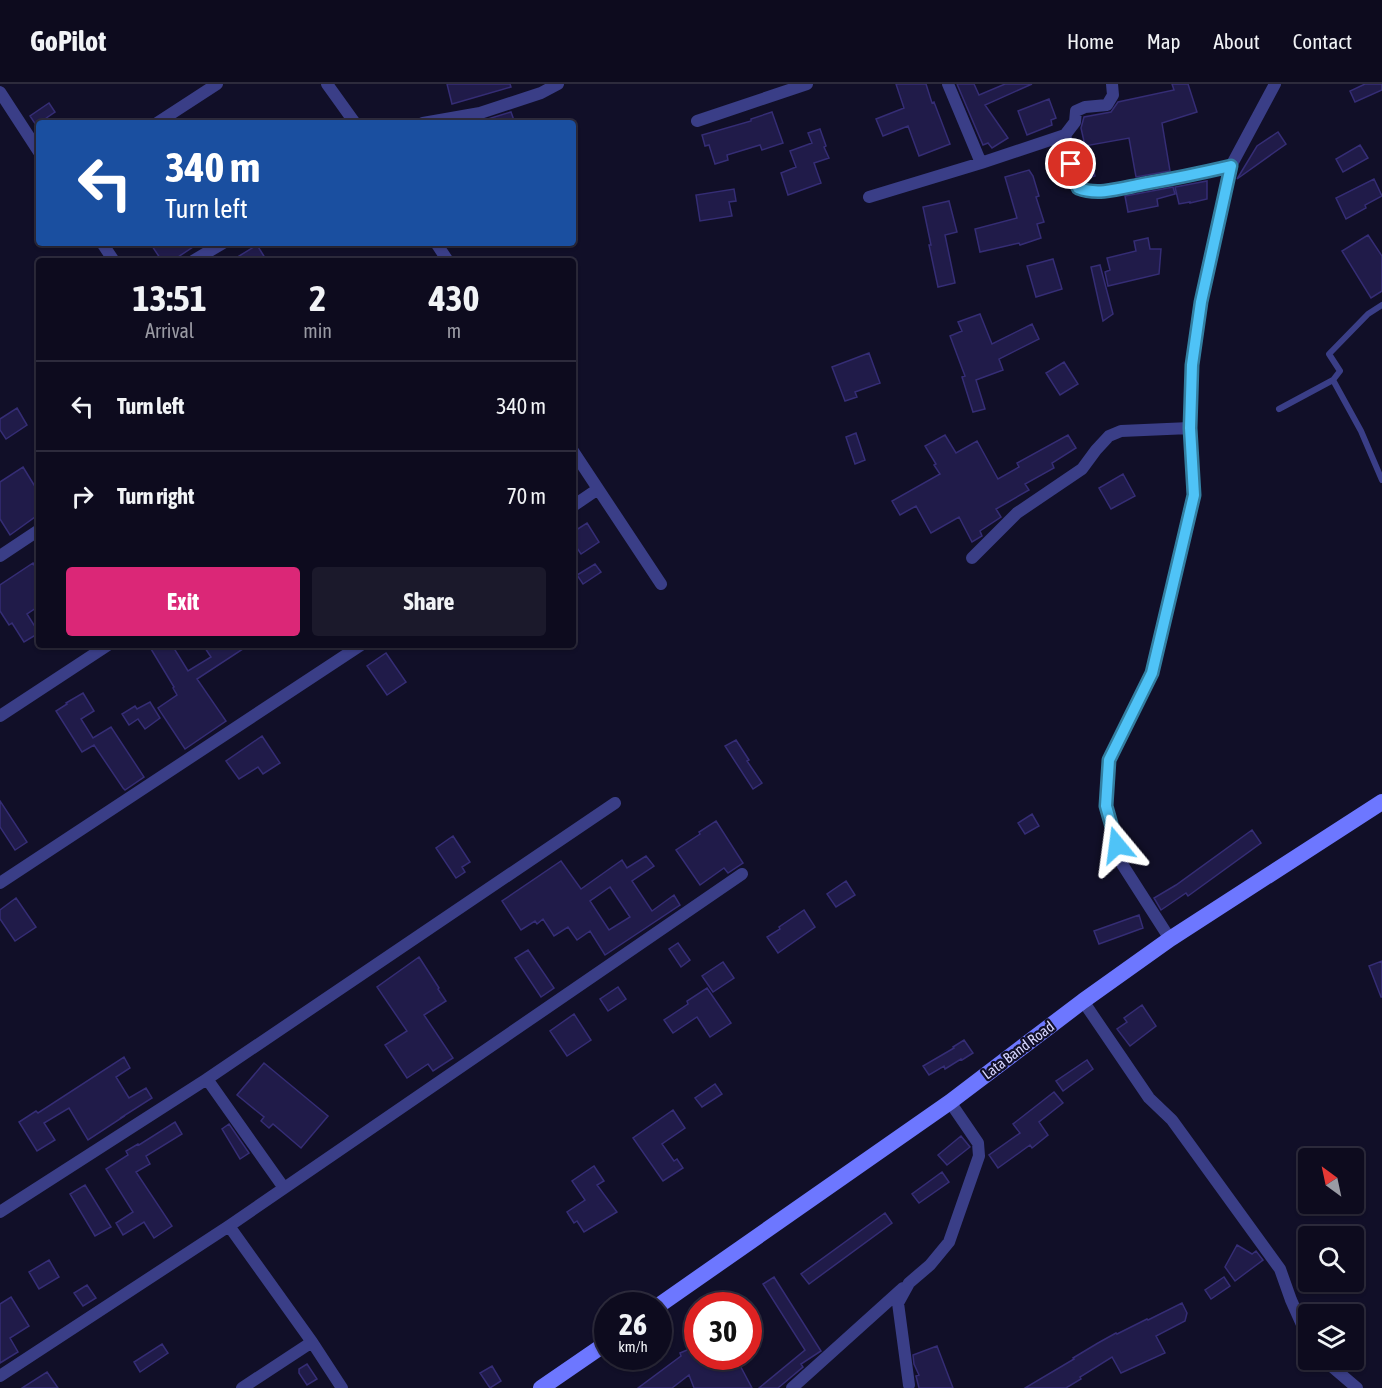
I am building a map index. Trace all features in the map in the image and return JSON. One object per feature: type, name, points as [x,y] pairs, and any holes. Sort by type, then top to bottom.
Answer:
[{"type":"main road","name":"Lata Band Road","points":[[672,1296],[950,1102],[1083,1001],[1170,939],[1382,802]]},
{"type":"main road","points":[[541,1388],[594,1352]]},
{"type":"street","points":[[163,120],[217,84]]},
{"type":"street","points":[[327,84],[353,120]]},
{"type":"street","points":[[440,120],[480,113],[542,93],[558,84]]},
{"type":"street","points":[[697,121],[807,84]]},
{"type":"street","points":[[948,84],[981,163]]},
{"type":"street","points":[[868,197],[1065,135],[1075,122],[1076,111],[1085,107],[1107,105],[1113,95],[1112,84]]},
{"type":"street","points":[[1170,939],[1122,864],[1106,806],[1109,760],[1152,673],[1194,495],[1190,428],[1192,365],[1201,302],[1231,166],[1275,84]]},
{"type":"street","points":[[0,92],[36,147]]},
{"type":"street","points":[[1065,135],[1078,188],[1086,191],[1106,191],[1231,166]]},
{"type":"street","points":[[198,258],[218,246]]},
{"type":"street","points":[[972,558],[1017,513],[1082,469],[1109,436],[1121,431],[1190,428]]},
{"type":"street","points":[[576,456],[661,584]]},
{"type":"street","points":[[576,504],[598,489]]},
{"type":"street","points":[[0,556],[36,532]]},
{"type":"street","points":[[0,716],[103,648]]},
{"type":"street","points":[[0,883],[356,648]]},
{"type":"street","points":[[0,1212],[207,1079],[615,803]]},
{"type":"street","points":[[0,1376],[229,1226],[742,874]]},
{"type":"street","points":[[1083,1001],[1149,1098],[1172,1119],[1280,1269],[1298,1316]]},
{"type":"street","points":[[207,1079],[284,1188]]},
{"type":"street","points":[[792,1388],[930,1265],[949,1242],[979,1156],[978,1143],[950,1102]]},
{"type":"street","points":[[229,1226],[342,1388]]},
{"type":"street","points":[[909,1283],[898,1303],[909,1385]]},
{"type":"street","points":[[242,1388],[312,1342]]},
{"type":"street","points":[[1336,1370],[1357,1388]]},
{"type":"lane","points":[[1280,409],[1333,380],[1340,371],[1329,354],[1368,314],[1382,305]]},
{"type":"lane","points":[[1333,380],[1361,431],[1382,480]]},
{"type":"building","points":[[447,84],[510,84],[511,87],[452,104]]},
{"type":"building","points":[[896,84],[926,84],[950,144],[919,156],[908,126],[883,136],[876,119],[904,108]]},
{"type":"building","points":[[957,84],[974,84],[979,95],[1005,84],[1032,84],[985,105],[1008,138],[992,148],[988,143],[983,145]]},
{"type":"building","points":[[1172,84],[1188,84],[1197,112],[1162,123],[1170,171],[1136,177],[1129,138],[1085,146],[1081,128],[1084,117],[1111,112],[1118,102],[1174,90]]},
{"type":"building","points":[[1365,84],[1382,84],[1382,90],[1355,102],[1350,91]]},
{"type":"building","points":[[1049,99],[1056,118],[1051,120],[1052,125],[1027,135],[1018,111]]},
{"type":"building","points":[[49,103],[55,112],[43,120],[36,120],[36,125],[30,116]]},
{"type":"building","points":[[511,112],[514,120],[484,120]]},
{"type":"building","points":[[772,112],[783,143],[762,150],[760,145],[727,155],[728,160],[715,164],[709,145],[705,146],[702,135],[751,121],[751,119]]},
{"type":"building","points":[[820,129],[829,158],[814,163],[821,183],[788,195],[781,173],[796,167],[790,151],[812,143],[808,133]]},
{"type":"building","points":[[1278,132],[1286,144],[1237,179],[1257,146]]},
{"type":"building","points":[[1360,145],[1368,158],[1343,172],[1336,159]]},
{"type":"building","points":[[1089,148],[1095,176],[1084,179],[1077,150]]},
{"type":"building","points":[[1029,170],[1039,196],[1036,197],[1044,222],[1037,224],[1041,238],[1020,245],[1019,243],[980,252],[975,229],[1017,218],[1005,177]]},
{"type":"building","points":[[1374,179],[1382,196],[1346,219],[1336,198]]},
{"type":"building","points":[[1207,181],[1207,199],[1179,204],[1175,187]]},
{"type":"building","points":[[1173,187],[1175,194],[1157,199],[1158,206],[1128,212],[1125,196]]},
{"type":"building","points":[[734,189],[736,201],[729,202],[732,216],[700,221],[696,195]]},
{"type":"building","points":[[949,201],[957,232],[945,235],[955,283],[938,287],[923,207]]},
{"type":"building","points":[[1368,235],[1382,256],[1382,291],[1371,298],[1342,251]]},
{"type":"building","points":[[1148,238],[1150,249],[1161,249],[1159,274],[1108,286],[1105,272],[1110,270],[1107,258],[1136,251],[1134,241]]},
{"type":"building","points":[[152,246],[194,246],[176,258],[160,258]]},
{"type":"building","points":[[258,246],[265,258],[236,258]]},
{"type":"building","points":[[1053,259],[1062,289],[1036,297],[1027,266]]},
{"type":"building","points":[[1100,265],[1113,314],[1103,321],[1091,267]]},
{"type":"building","points":[[980,314],[992,344],[1032,324],[1039,339],[999,359],[1003,370],[976,380],[985,409],[973,412],[962,377],[965,376],[950,336],[962,331],[958,322]]},
{"type":"building","points":[[869,353],[880,383],[855,392],[857,397],[845,401],[832,367]]},
{"type":"building","points":[[1064,362],[1078,384],[1060,395],[1046,373]]},
{"type":"building","points":[[17,408],[27,425],[6,439],[0,430],[0,419]]},
{"type":"building","points":[[856,433],[865,460],[855,464],[846,437]]},
{"type":"building","points":[[945,435],[956,453],[977,441],[998,479],[1019,467],[1017,463],[1068,435],[1076,448],[1052,463],[1054,468],[1025,484],[1029,490],[996,509],[1001,517],[980,531],[982,536],[972,542],[959,517],[931,533],[916,506],[900,515],[892,501],[940,474],[925,446]]},
{"type":"building","points":[[23,467],[36,488],[36,516],[10,535],[0,519],[0,482]]},
{"type":"building","points":[[1123,474],[1135,496],[1111,509],[1099,488]]},
{"type":"building","points":[[587,523],[599,542],[581,554],[576,546],[576,530]]},
{"type":"building","points":[[33,563],[36,568],[36,608],[27,614],[36,628],[36,635],[24,642],[12,623],[9,625],[0,611],[0,585]]},
{"type":"building","points":[[595,564],[601,572],[583,584],[577,575]]},
{"type":"building","points":[[174,648],[188,671],[211,657],[205,648],[244,648],[197,679],[226,721],[185,749],[158,708],[177,695],[151,649]]},
{"type":"building","points":[[386,653],[406,682],[387,695],[367,666]]},
{"type":"building","points":[[83,693],[94,711],[81,719],[93,738],[111,727],[144,777],[125,790],[94,745],[82,752],[56,711]]},
{"type":"building","points":[[150,702],[160,718],[145,729],[138,719],[129,725],[122,714],[135,706],[137,709]]},
{"type":"building","points":[[262,736],[280,763],[263,774],[258,767],[239,779],[226,761]]},
{"type":"building","points":[[736,740],[762,783],[753,789],[725,746]]},
{"type":"building","points":[[0,801],[27,842],[15,850],[0,827]]},
{"type":"building","points":[[1032,814],[1039,826],[1025,834],[1018,823]]},
{"type":"building","points":[[716,821],[743,863],[728,873],[724,868],[700,885],[676,850]]},
{"type":"building","points":[[1252,830],[1261,843],[1188,896],[1186,893],[1161,910],[1154,898],[1176,885]]},
{"type":"building","points":[[453,836],[470,862],[462,867],[465,872],[456,878],[436,848]]},
{"type":"building","points":[[646,856],[654,866],[632,881],[652,911],[674,895],[680,905],[605,955],[590,931],[577,940],[568,927],[554,936],[543,919],[521,930],[502,901],[561,861],[581,889],[622,860],[627,868]],"holes":[[[610,887],[630,917],[609,930],[590,901]]]},
{"type":"building","points":[[846,881],[855,895],[836,907],[827,894]]},
{"type":"building","points":[[16,898],[36,927],[15,941],[0,919],[0,910]]},
{"type":"building","points":[[804,910],[815,927],[778,953],[767,937]]},
{"type":"building","points":[[1139,915],[1143,928],[1099,944],[1094,931]]},
{"type":"building","points":[[678,943],[690,960],[681,967],[669,949]]},
{"type":"building","points":[[528,950],[554,988],[541,997],[515,958]]},
{"type":"building","points":[[419,957],[446,1001],[424,1015],[453,1058],[433,1071],[428,1064],[407,1078],[385,1045],[407,1031],[377,987]]},
{"type":"building","points":[[1382,961],[1382,997],[1381,997],[1369,966]]},
{"type":"building","points":[[723,962],[734,978],[713,992],[702,976]]},
{"type":"building","points":[[618,987],[626,999],[608,1011],[600,999]]},
{"type":"building","points":[[707,988],[731,1023],[710,1037],[697,1017],[673,1033],[664,1020]]},
{"type":"building","points":[[1142,1005],[1156,1026],[1130,1046],[1117,1029],[1127,1022],[1124,1018]]},
{"type":"building","points":[[574,1014],[591,1040],[567,1056],[550,1031]]},
{"type":"building","points":[[964,1040],[973,1053],[929,1075],[923,1066]]},
{"type":"building","points":[[124,1057],[130,1068],[116,1077],[129,1098],[146,1088],[152,1098],[88,1140],[69,1108],[44,1123],[55,1140],[37,1151],[19,1122],[36,1111],[38,1113]]},
{"type":"building","points":[[1087,1060],[1093,1069],[1063,1091],[1056,1081]]},
{"type":"building","points":[[264,1063],[328,1116],[301,1148],[273,1124],[269,1128],[261,1121],[264,1117],[237,1095]]},
{"type":"building","points":[[715,1084],[722,1094],[702,1107],[695,1098]]},
{"type":"building","points":[[1054,1092],[1063,1103],[1039,1122],[1048,1135],[1032,1148],[1030,1145],[998,1168],[989,1155],[1020,1133],[1013,1124]]},
{"type":"building","points":[[673,1110],[685,1128],[662,1144],[674,1161],[677,1159],[683,1168],[663,1181],[633,1138]]},
{"type":"building","points":[[175,1122],[182,1134],[146,1156],[150,1164],[136,1172],[172,1226],[154,1238],[144,1222],[123,1235],[116,1223],[133,1212],[106,1169],[128,1155],[126,1151]]},
{"type":"building","points":[[229,1124],[249,1153],[240,1159],[222,1129]]},
{"type":"building","points":[[961,1136],[970,1147],[947,1165],[938,1155]]},
{"type":"building","points":[[594,1166],[604,1181],[597,1185],[617,1212],[584,1232],[567,1212],[585,1200],[572,1181]]},
{"type":"building","points":[[942,1172],[949,1182],[919,1203],[912,1194]]},
{"type":"building","points":[[85,1185],[111,1227],[95,1236],[70,1194]]},
{"type":"building","points":[[885,1213],[892,1223],[809,1284],[801,1274]]},
{"type":"building","points":[[1237,1245],[1252,1254],[1256,1251],[1263,1260],[1235,1281],[1225,1267]]},
{"type":"building","points":[[49,1260],[59,1277],[39,1289],[29,1272]]},
{"type":"building","points":[[774,1277],[821,1351],[801,1364],[803,1367],[778,1388],[759,1388],[805,1350],[763,1284]]},
{"type":"building","points":[[1224,1277],[1230,1286],[1211,1299],[1205,1290]]},
{"type":"building","points":[[87,1285],[96,1298],[83,1306],[74,1293]]},
{"type":"building","points":[[11,1297],[29,1326],[10,1338],[18,1352],[0,1363],[0,1304]]},
{"type":"building","points":[[1182,1303],[1187,1313],[1185,1321],[1156,1336],[1165,1353],[1121,1373],[1112,1357],[1066,1388],[1025,1388],[1116,1333]]},
{"type":"building","points":[[162,1344],[168,1353],[140,1372],[134,1362]]},
{"type":"building","points":[[937,1346],[953,1388],[919,1388],[916,1376],[919,1375],[913,1355]]},
{"type":"building","points":[[684,1351],[684,1370],[742,1370],[752,1388],[694,1388],[689,1375],[672,1388],[638,1388],[662,1370],[672,1370],[672,1363],[681,1356],[680,1353]]},
{"type":"building","points":[[307,1364],[317,1379],[307,1385],[299,1369]]},
{"type":"building","points":[[492,1366],[501,1381],[490,1388],[480,1373]]},
{"type":"building","points":[[47,1372],[58,1388],[22,1388]]},
{"type":"route","points":[[1071,164],[1078,188],[1086,191],[1106,191],[1231,166],[1201,302],[1192,365],[1190,428],[1194,495],[1152,673],[1109,760],[1106,806],[1117,845]]}]
